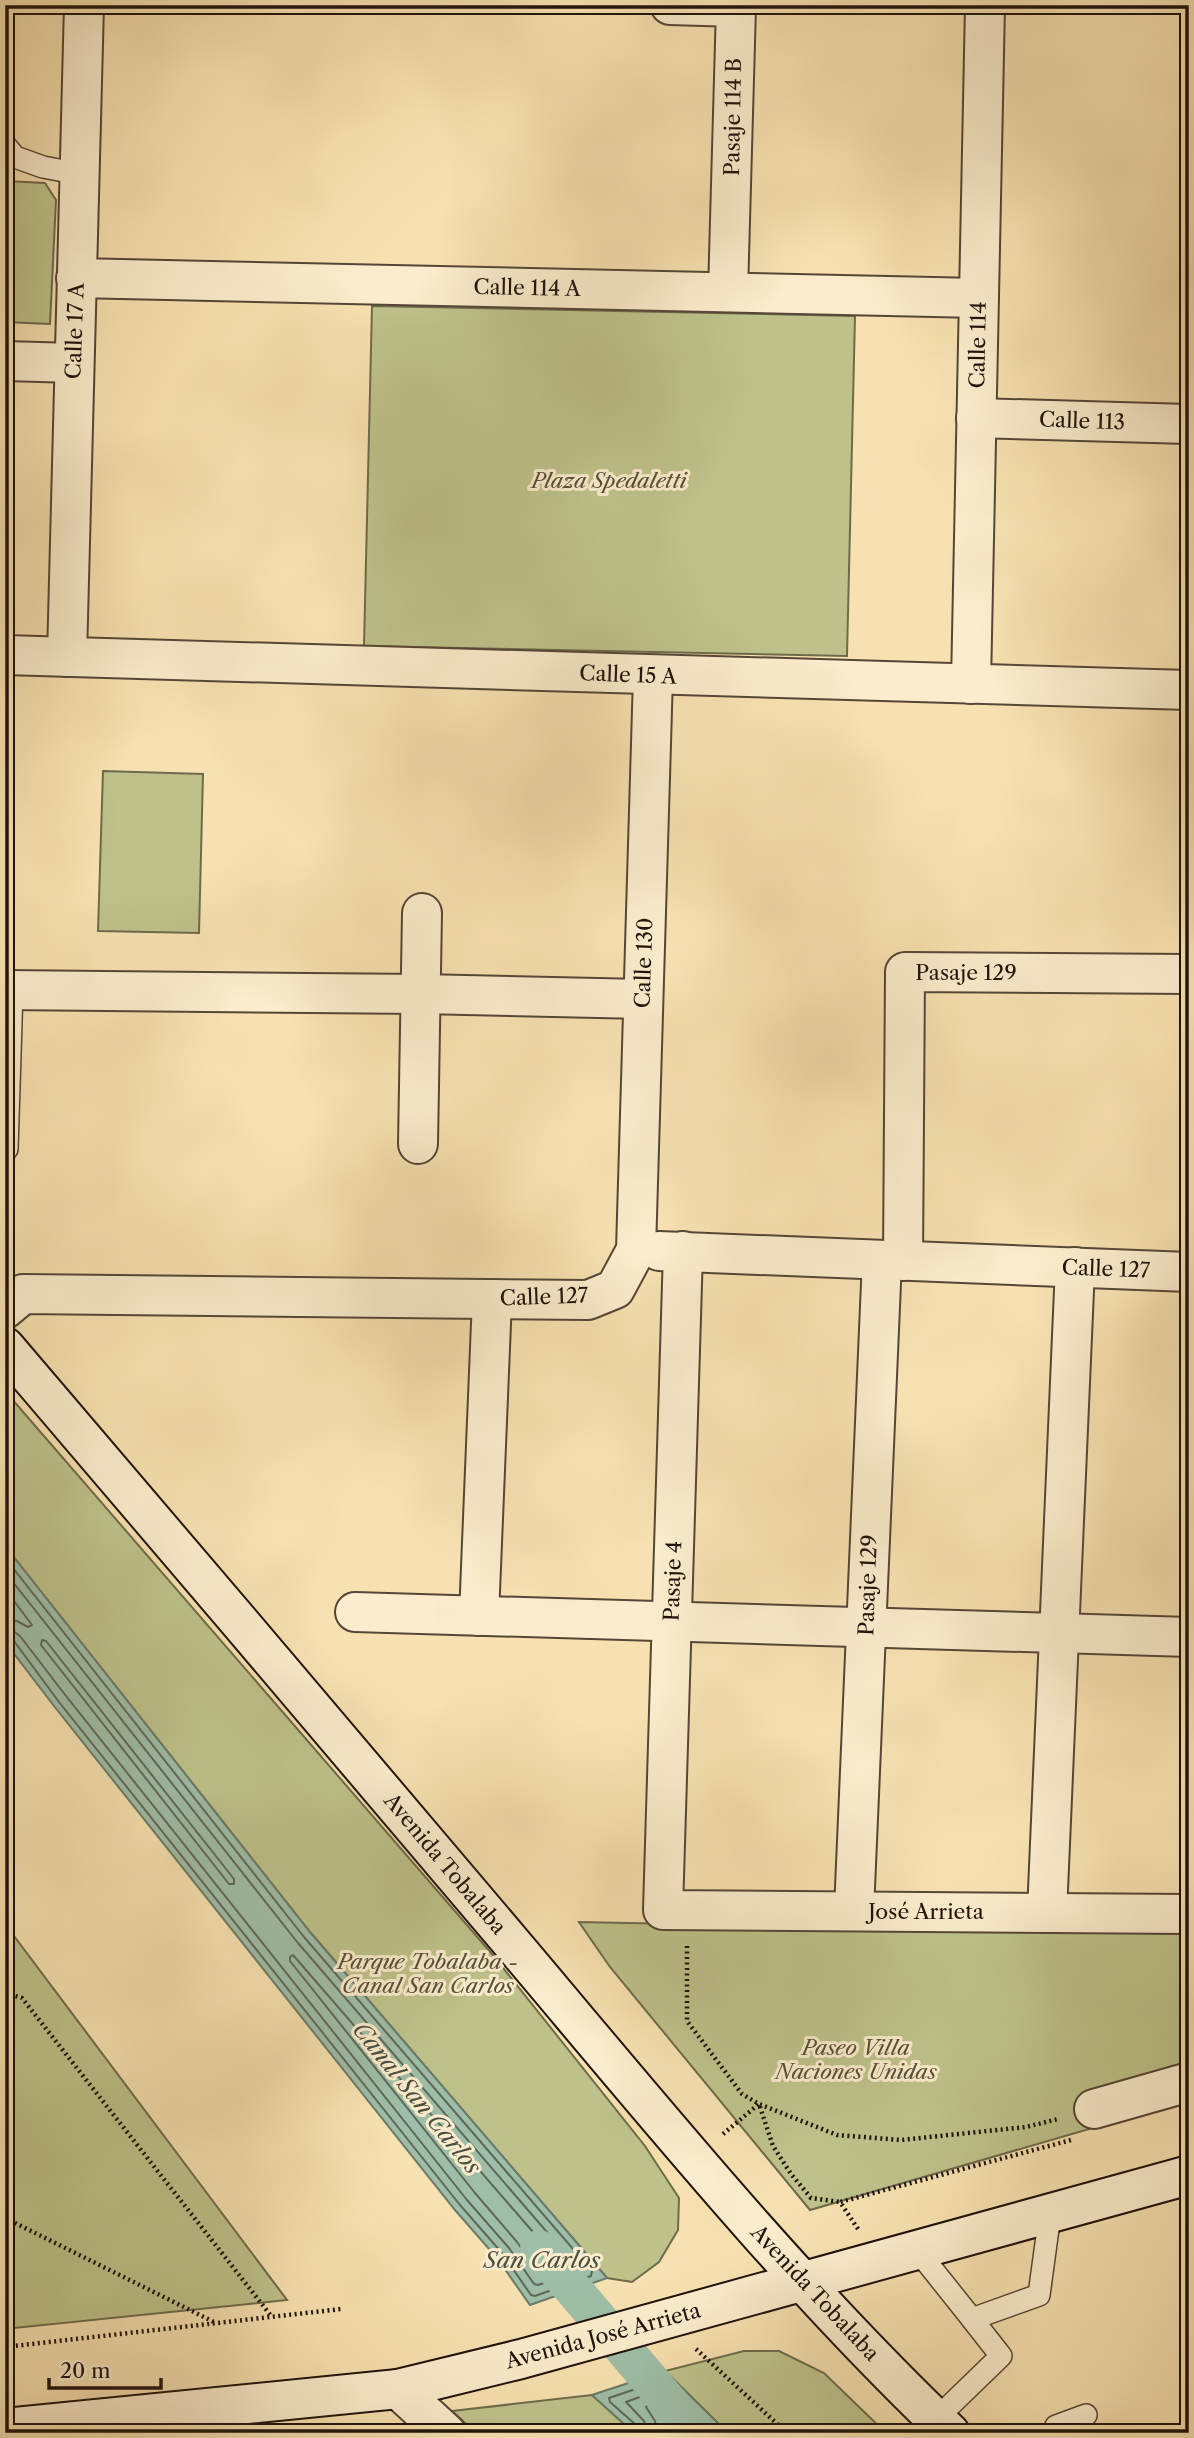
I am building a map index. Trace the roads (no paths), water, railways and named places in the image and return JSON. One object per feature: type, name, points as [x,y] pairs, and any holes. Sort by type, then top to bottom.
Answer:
[{"type":"street","name":"Calle 17 A","points":[[67,657],[84,5]]},
{"type":"street","name":"Pasaje 114 B","points":[[670,5],[736,7],[728,292]]},
{"type":"street","name":"Calle 114","points":[[971,684],[985,5]]},
{"type":"street","name":"Calle 114 A","points":[[76,278],[979,298]]},
{"type":"street","points":[[5,361],[74,363]]},
{"type":"street","name":"Calle 113","points":[[976,418],[1189,424]]},
{"type":"street","name":"Calle 15 A","points":[[5,655],[1189,690]]},
{"type":"street","name":"Calle 130","points":[[636,1250],[653,676]]},
{"type":"street","points":[[418,1144],[422,913]]},
{"type":"street","name":"Pasaje 129","points":[[854,1911],[866,1628],[892,1260],[905,972],[1189,974]]},
{"type":"street","points":[[9,990],[421,993],[643,999]]},
{"type":"street","name":"Calle 127","points":[[5,1309],[23,1294],[587,1300],[615,1289],[636,1250],[1189,1272]]},
{"type":"street","name":"Pasaje 4","points":[[675,1910],[672,1622],[683,1251]]},
{"type":"street","points":[[1047,1913],[1074,1267]]},
{"type":"street","points":[[479,1616],[492,1299]]},
{"type":"street","name":"Avenida Tobalaba","points":[[5,1347],[693,2158],[802,2282],[894,2379],[943,2426]]},
{"type":"street","points":[[355,1612],[1189,1637]]},
{"type":"street","name":"José Arrieta","points":[[675,1910],[1189,1914]]},
{"type":"street","points":[[1094,2109],[1189,2082]]},
{"type":"street","name":"Avenida José Arrieta","points":[[5,2428],[398,2389],[521,2359],[1189,2175]]},
{"type":"street","points":[[398,2389],[446,2433]]},
{"type":"lane","points":[[5,145],[15,157],[43,167],[80,174]]},
{"type":"lane","points":[[5,1151],[8,1149],[9,990]]},
{"type":"lane","points":[[972,2319],[1039,2295],[1050,2214]]},
{"type":"lane","points":[[917,2250],[1001,2356],[943,2426]]},
{"type":"lane","points":[[1054,2429],[1086,2414]]},
{"type":"water","name":"San Carlos","points":[[5,1546],[310,1932],[607,2278],[530,2305],[497,2258],[455,2210],[5,1642]]},
{"type":"water","points":[[665,2371],[728,2433],[634,2433],[592,2395]]},
{"type":"waterway","name":"Canal San Carlos","points":[[539,2249],[695,2433]]},
{"type":"park label","name":"Plaza Spedaletti","points":[[609,481]]},
{"type":"park label","name":"Parque Tobalaba - Canal San Carlos","points":[[428,1974]]},
{"type":"park label","name":"Paseo Villa Naciones Unidas","points":[[856,2060]]}]
